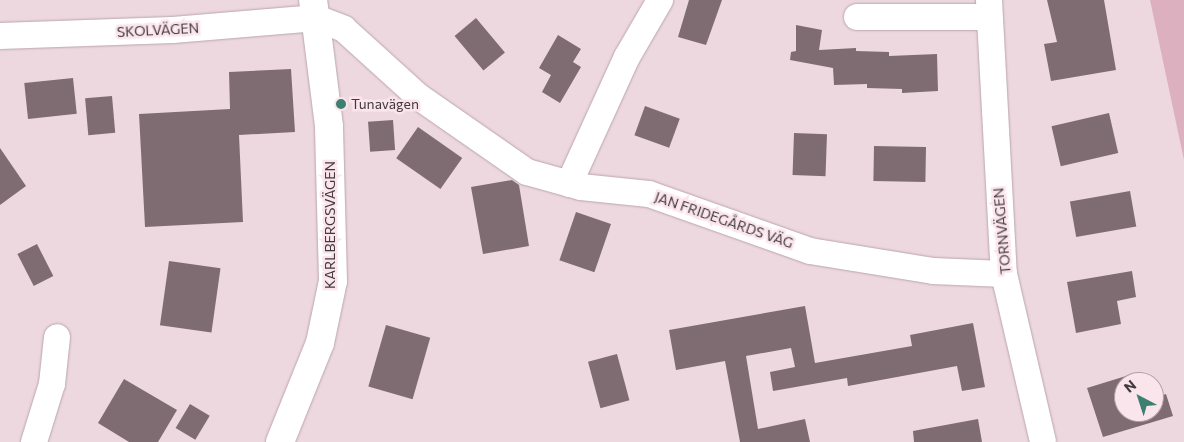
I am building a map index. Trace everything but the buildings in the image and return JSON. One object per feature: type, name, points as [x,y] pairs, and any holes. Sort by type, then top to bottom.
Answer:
[{"type":"street","points":[[569,184],[627,57],[660,0]]},
{"type":"street","name":"TORNVÄGEN","points":[[857,17],[989,8],[1004,274],[1043,442]]},
{"type":"street","name":"JAN FRIDEGÅRDS VÄG","points":[[314,9],[344,29],[418,97],[527,172],[569,184],[649,194],[810,250],[933,271],[1004,274]]},
{"type":"street","name":"SKOLVÄGEN","points":[[0,36],[172,30],[314,9]]},
{"type":"street","name":"KARLBERGSVÄGEN","points":[[280,442],[320,344],[333,281],[330,126],[314,9]]},
{"type":"street","points":[[34,442],[52,384],[56,337]]},
{"type":"shaded area","points":[[1150,0],[1184,0],[1184,160]]},
{"type":"place","name":"Tunavägen","points":[[341,104]]}]
